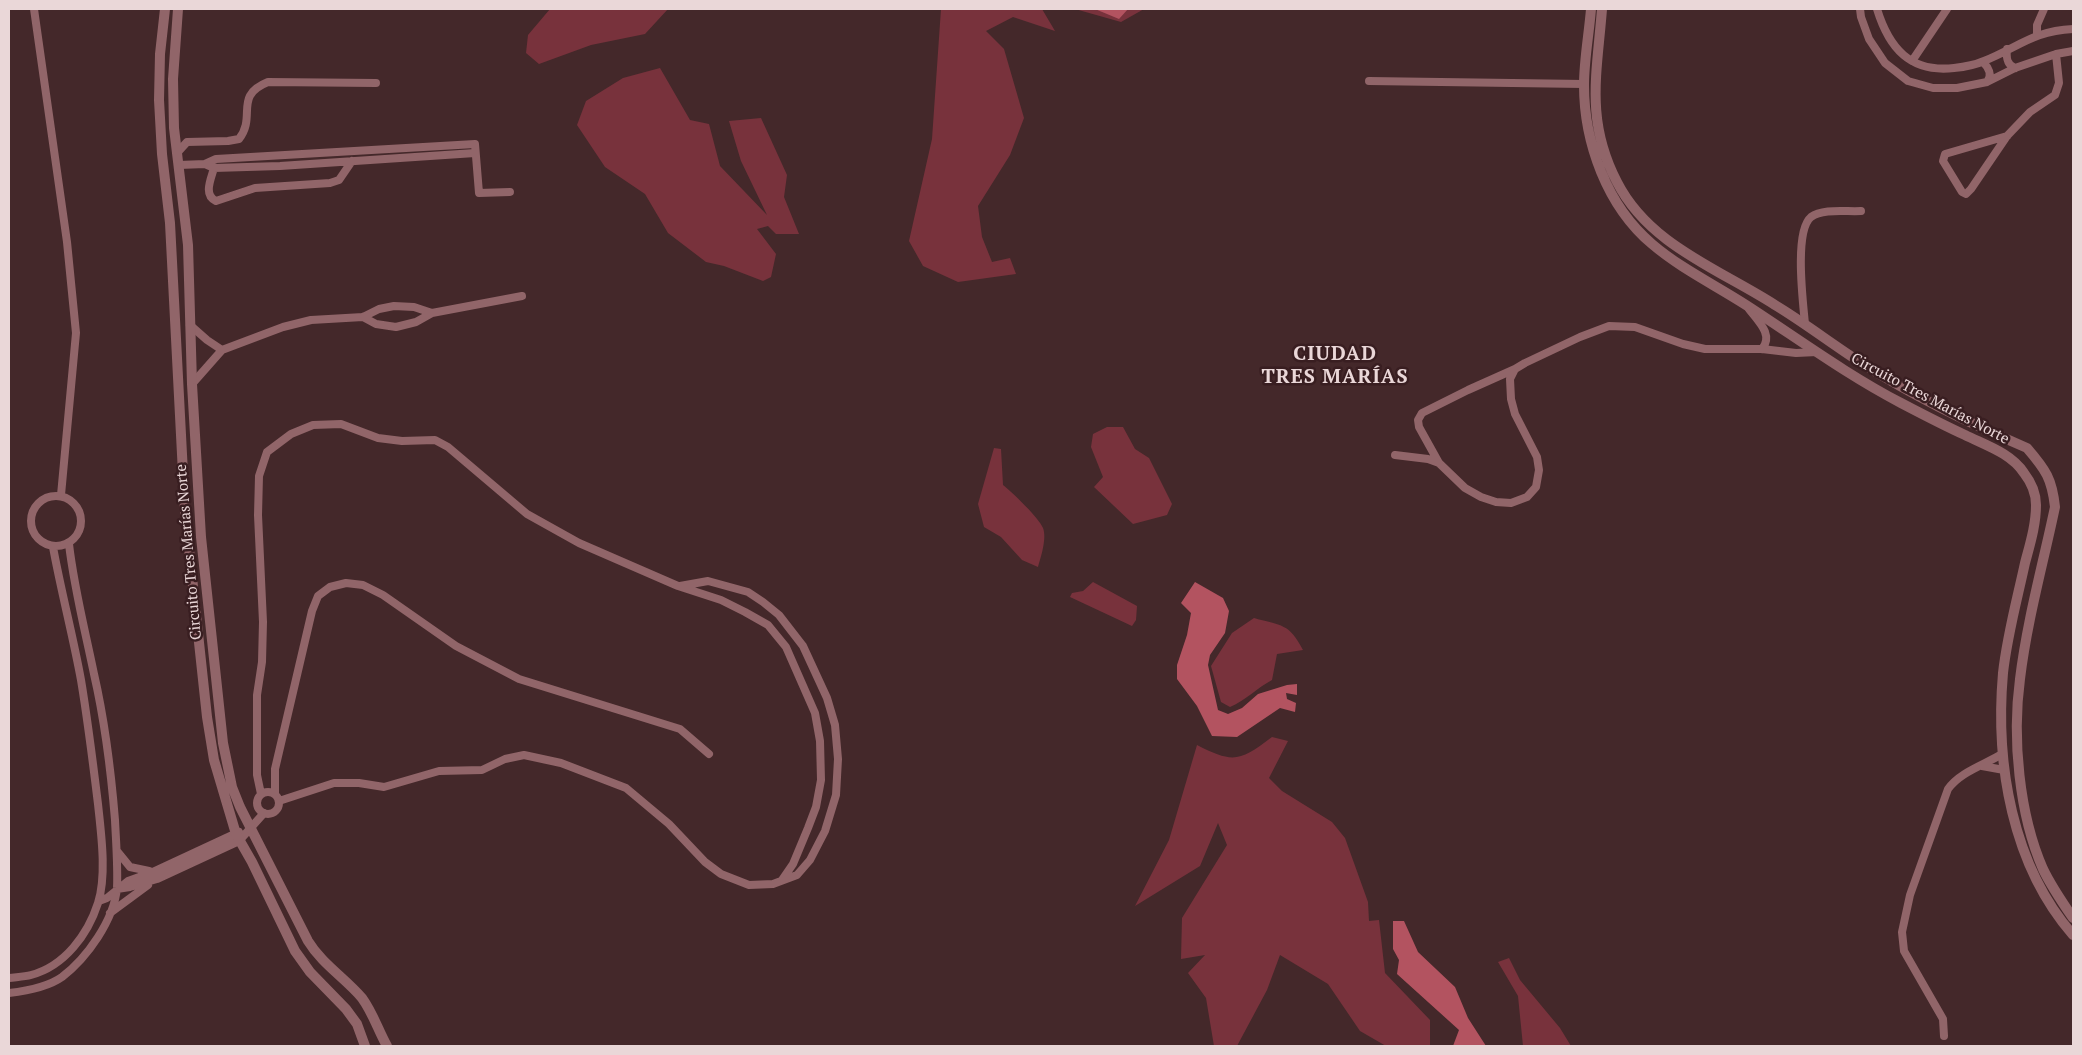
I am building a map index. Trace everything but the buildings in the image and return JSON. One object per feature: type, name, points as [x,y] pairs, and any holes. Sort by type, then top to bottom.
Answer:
[{"type":"street","points":[[34,9],[67,242],[76,333],[61,495]]},
{"type":"street","name":"Circuito Tres Marías Norte","points":[[165,9],[160,54],[159,100],[162,154],[170,223],[185,512],[207,717],[214,760],[238,837],[301,962],[346,1009],[357,1024],[365,1046]]},
{"type":"street","name":"Circuito Tres Marías Norte","points":[[178,9],[173,79],[174,128],[188,245],[192,384],[200,537],[223,743],[232,787],[315,952],[361,997],[374,1015],[387,1046]]},
{"type":"street","name":"Circuito Tres Marías Norte","points":[[1591,9],[1584,84],[1594,155],[1616,201],[1635,227],[1653,245],[1817,352],[1897,401],[2002,453],[2022,470],[2032,486],[2036,502],[2035,525],[2011,623],[2004,672],[2001,721],[2002,754],[2016,821],[2028,862],[2042,894],[2073,935]]},
{"type":"street","name":"Circuito Tres Marías Norte","points":[[1602,9],[1594,83],[1595,107],[1605,153],[1617,182],[1637,213],[1662,237],[1700,262],[1774,304],[1863,364],[1906,389],[2027,448],[2041,465],[2052,484],[2055,507],[2020,679],[2017,723],[2018,767],[2033,843],[2044,870],[2073,918]]},
{"type":"street","points":[[1860,9],[1869,39],[1885,63],[1908,81],[1933,88],[1957,88],[1987,82],[2015,68],[2056,54],[2073,51]]},
{"type":"street","points":[[1877,9],[1883,27],[1900,52],[1917,65],[1942,69],[1983,62],[2037,34],[2054,30],[2073,29]]},
{"type":"street","points":[[1912,61],[1947,9]]},
{"type":"street","points":[[2037,34],[2037,25],[2044,9]]},
{"type":"street","points":[[2007,49],[2008,61],[2015,68]]},
{"type":"street","points":[[2007,136],[1945,154],[1943,161],[1962,192],[1966,194],[1971,189],[2007,136],[2030,112],[2055,95],[2058,83],[2056,54]]},
{"type":"street","points":[[1983,62],[1990,72],[1990,78],[1987,82]]},
{"type":"street","points":[[1370,81],[1584,84]]},
{"type":"street","points":[[177,153],[186,142],[240,139],[246,131],[248,98],[254,87],[268,82],[376,83]]},
{"type":"street","points":[[174,128],[186,142]]},
{"type":"street","points":[[178,165],[205,164],[216,159],[475,144],[479,193],[510,192]]},
{"type":"street","points":[[214,168],[208,194],[216,201],[255,188],[339,180],[356,161],[359,150]]},
{"type":"street","points":[[205,164],[214,168],[475,153]]},
{"type":"street","points":[[1594,155],[1605,153]]},
{"type":"street","points":[[1805,324],[1800,261],[1804,227],[1811,217],[1822,212],[1861,211]]},
{"type":"street","points":[[363,317],[376,324],[396,327],[416,322],[432,313],[522,296]]},
{"type":"street","points":[[1744,304],[1764,328],[1767,337],[1766,344],[1762,349]]},
{"type":"street","points":[[192,384],[222,350],[283,326],[311,320],[363,317],[379,309],[394,306],[414,308],[432,313]]},
{"type":"street","points":[[190,325],[206,340],[222,350]]},
{"type":"street","points":[[1439,464],[1419,427],[1418,420],[1422,413],[1580,337],[1609,326],[1635,327],[1684,344],[1705,349],[1762,349],[1796,354],[1817,352]]},
{"type":"street","points":[[1395,455],[1428,459],[1439,464],[1465,488],[1481,497],[1496,502],[1511,503],[1527,497],[1536,487],[1539,470],[1537,457],[1515,414],[1511,399],[1510,379],[1515,369]]},
{"type":"street","points":[[261,794],[257,775],[256,695],[262,662],[263,622],[258,515],[259,476],[267,452],[291,434],[313,424],[341,424],[378,438],[402,441],[435,440],[448,447],[527,514],[579,543],[678,586],[721,600],[768,625],[786,647],[814,712],[820,741],[821,780],[816,807],[793,864],[782,880]]},
{"type":"street","points":[[61,495],[74,502],[82,516],[80,532],[69,544],[52,547],[40,542],[32,531],[30,518],[35,506],[45,497],[61,495]]},
{"type":"street","points":[[9,993],[29,991],[61,978],[78,963],[100,936],[110,913],[117,889],[117,851],[107,739],[72,575],[69,544]]},
{"type":"street","points":[[9,978],[32,975],[53,965],[75,946],[88,927],[99,901],[102,875],[100,826],[91,742],[80,679],[52,547]]},
{"type":"street","points":[[2027,556],[2043,561]]},
{"type":"street","points":[[277,798],[334,783],[359,783],[384,787],[439,771],[482,770],[504,759],[524,755],[561,763],[626,788],[669,824],[705,862],[721,874],[749,885],[773,884],[797,875],[810,860],[825,832],[836,795],[838,759],[836,725],[827,698],[803,646],[779,615],[763,602],[748,592],[708,580],[678,586]]},
{"type":"street","points":[[277,798],[268,791],[261,794],[257,800],[258,808],[264,813],[271,813],[278,808],[277,798],[274,769],[312,611],[318,596],[324,591],[330,587],[346,583],[363,585],[383,595],[456,646],[519,679],[680,730],[709,754]]},
{"type":"street","points":[[1944,1036],[1943,1019],[1904,951],[1902,932],[1910,895],[1948,790],[1953,782],[2002,754]]},
{"type":"street","points":[[1982,766],[2004,770]]},
{"type":"street","points":[[99,901],[107,898],[117,889],[130,887],[238,837],[251,828],[264,813]]},
{"type":"street","points":[[117,851],[130,868],[155,875]]},
{"type":"street","points":[[102,875],[109,877],[117,889]]},
{"type":"street","points":[[110,913],[155,875]]},
{"type":"shaded area","points":[[550,9],[668,9],[645,34],[591,45],[539,64],[526,53],[528,35]]},
{"type":"shaded area","points":[[941,9],[1042,9],[1055,31],[1013,17],[986,31],[1004,49],[1024,118],[1010,155],[978,206],[982,237],[992,262],[1010,258],[1016,274],[958,282],[923,266],[909,241],[932,139]]},
{"type":"shaded area","points":[[1075,9],[1144,9],[1121,22]]},
{"type":"shaded area","points":[[1095,9],[1128,9],[1119,19]]},
{"type":"shaded area","points":[[660,68],[690,120],[709,124],[720,166],[767,215],[741,161],[729,121],[761,118],[787,175],[784,197],[799,234],[776,234],[768,226],[757,229],[776,254],[771,277],[763,281],[724,266],[706,262],[668,233],[645,194],[605,167],[577,125],[586,101],[623,78]]},
{"type":"shaded area","points":[[1107,427],[1123,427],[1135,449],[1149,458],[1172,504],[1167,515],[1133,524],[1094,487],[1103,477],[1091,447],[1093,434]]},
{"type":"shaded area","points":[[994,448],[1001,449],[1003,485],[1019,499],[1043,528],[1044,542],[1038,567],[1022,560],[1001,537],[984,527],[978,504]]},
{"type":"shaded area","points":[[1093,582],[1137,606],[1136,620],[1132,626],[1070,597],[1072,593],[1083,591]]},
{"type":"shaded area","points":[[1195,582],[1223,598],[1229,611],[1225,633],[1210,655],[1208,665],[1218,710],[1228,714],[1242,708],[1258,694],[1287,685],[1297,684],[1297,695],[1286,693],[1287,699],[1296,703],[1295,712],[1280,708],[1237,737],[1212,736],[1197,706],[1177,679],[1177,665],[1187,635],[1191,613],[1181,603]]},
{"type":"shaded area","points":[[1254,618],[1289,630],[1303,650],[1277,654],[1272,680],[1230,707],[1221,702],[1211,666],[1232,633]]},
{"type":"shaded area","points":[[1272,737],[1288,741],[1269,778],[1282,791],[1332,822],[1345,838],[1368,902],[1369,921],[1379,920],[1385,973],[1430,1020],[1430,1046],[1386,1046],[1360,1031],[1328,984],[1280,955],[1267,990],[1237,1046],[1214,1046],[1206,998],[1188,973],[1205,955],[1181,959],[1182,918],[1227,845],[1218,823],[1200,866],[1135,906],[1169,840],[1197,745],[1220,755],[1236,757],[1252,751]]},
{"type":"shaded area","points":[[1393,921],[1404,921],[1418,952],[1455,987],[1468,1018],[1486,1046],[1453,1046],[1459,1030],[1397,974],[1399,960],[1393,949]]},
{"type":"shaded area","points":[[1509,958],[1520,980],[1560,1028],[1571,1046],[1523,1046],[1518,996],[1498,962]]},
{"type":"district","name":"CIUDAD TRES MARÍAS","points":[[1335,366]]}]
